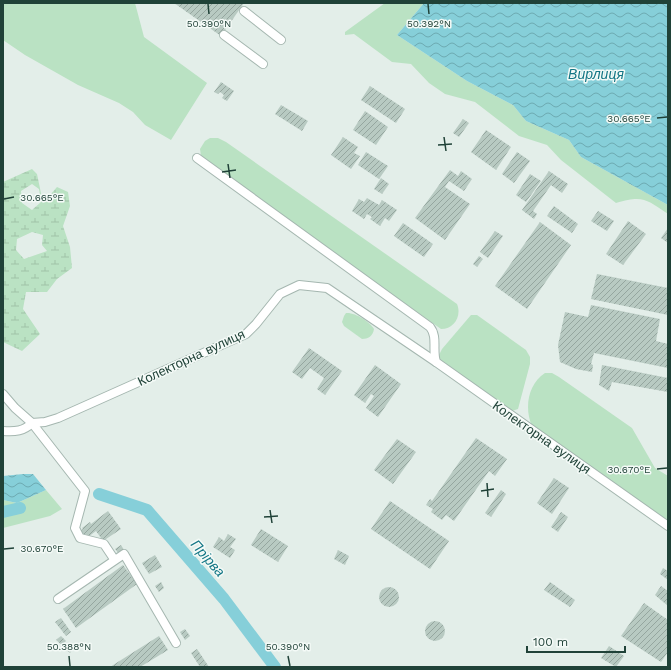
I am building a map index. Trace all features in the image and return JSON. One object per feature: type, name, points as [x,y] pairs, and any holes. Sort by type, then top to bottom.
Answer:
[{"type":"street","points":[[244,11],[281,40]]},
{"type":"street","points":[[224,36],[263,64]]},
{"type":"street","points":[[197,158],[430,326],[434,336],[436,362]]},
{"type":"street","name":"Колекторна вулиця","points":[[32,422],[45,422],[58,418],[246,334],[280,294],[299,285],[327,288],[436,362],[668,526]]},
{"type":"street","points":[[3,394],[15,408],[32,422],[86,490],[76,531],[81,539],[104,544],[114,559]]},
{"type":"street","points":[[3,431],[14,432],[26,429],[32,422]]},
{"type":"street","points":[[58,599],[114,559],[122,554],[125,554],[176,643]]},
{"type":"green space","points":[[3,3],[135,3],[144,37],[207,83],[171,140],[145,125],[133,112],[119,103],[78,85],[25,55],[3,40]]},
{"type":"green space","points":[[385,3],[424,3],[397,35],[467,81],[513,105],[526,121],[569,140],[581,157],[668,205],[668,214],[644,200],[632,199],[616,203],[561,160],[547,145],[519,136],[475,102],[445,94],[429,83],[411,64],[392,62],[354,34],[345,35],[345,32]]},
{"type":"green space","points":[[210,138],[218,138],[226,142],[457,304],[458,317],[456,321],[450,327],[441,329],[211,166],[201,156],[200,149],[205,141]]},
{"type":"green space","points":[[32,169],[37,174],[43,203],[57,187],[68,192],[70,206],[63,226],[70,247],[72,268],[57,279],[47,292],[26,292],[23,309],[40,334],[22,351],[3,342],[3,182]],"holes":[[[32,184],[39,189],[41,202],[32,210],[22,203],[21,191]],[[32,232],[43,235],[42,245],[47,251],[24,259],[16,250],[17,239]]]},
{"type":"green space","points":[[346,313],[354,314],[369,323],[374,329],[368,338],[362,339],[344,326],[342,322]]},
{"type":"green space","points":[[471,315],[477,315],[526,350],[530,357],[530,364],[518,409],[512,411],[508,409],[440,361],[439,355],[442,349]]},
{"type":"green space","points":[[545,373],[552,373],[559,377],[632,428],[655,468],[668,476],[668,521],[532,426],[528,412],[529,397],[535,383]]},
{"type":"green space","points":[[46,490],[62,509],[50,516],[3,528],[3,500],[17,503]]},
{"type":"water","name":"Вирлиця","points":[[424,3],[668,3],[668,205],[581,157],[569,140],[526,121],[513,105],[467,81],[397,35]]},
{"type":"water","points":[[33,474],[46,490],[17,503],[3,500],[3,476]]},
{"type":"building","points":[[174,3],[244,3],[221,36]]},
{"type":"building","points":[[221,82],[234,91],[227,101],[222,98],[224,95],[220,92],[218,94],[214,92]]},
{"type":"building","points":[[370,86],[405,109],[396,123],[361,100]]},
{"type":"building","points":[[281,105],[308,121],[302,131],[275,114]]},
{"type":"building","points":[[365,111],[388,127],[376,145],[353,130]]},
{"type":"building","points":[[463,119],[469,123],[459,137],[453,133]]},
{"type":"building","points":[[486,130],[511,147],[496,170],[471,152]]},
{"type":"building","points":[[343,137],[358,147],[354,153],[360,156],[351,169],[331,155]]},
{"type":"building","points":[[366,152],[388,166],[379,179],[358,165]]},
{"type":"building","points":[[517,152],[530,161],[514,183],[502,174]]},
{"type":"building","points":[[450,170],[458,176],[461,171],[472,179],[464,191],[449,181],[445,187],[470,204],[445,240],[415,218]]},
{"type":"building","points":[[549,171],[568,184],[562,193],[551,185],[533,211],[537,214],[534,219],[522,210]]},
{"type":"building","points":[[530,174],[541,181],[526,202],[516,195]]},
{"type":"building","points":[[381,178],[389,184],[382,194],[374,189]]},
{"type":"building","points":[[367,198],[379,205],[382,200],[397,210],[389,221],[385,218],[380,226],[370,219],[372,217],[367,214],[364,219],[352,211],[359,199],[364,202]]},
{"type":"building","points":[[554,206],[578,224],[572,233],[547,216]]},
{"type":"building","points":[[598,211],[614,221],[607,231],[591,221]]},
{"type":"building","points":[[628,221],[646,234],[623,265],[606,254]]},
{"type":"building","points":[[540,222],[571,245],[527,309],[495,286]]},
{"type":"building","points":[[403,223],[433,244],[424,257],[394,236]]},
{"type":"building","points":[[668,228],[668,243],[661,238]]},
{"type":"building","points":[[495,231],[503,236],[488,258],[480,252]]},
{"type":"building","points":[[479,256],[483,259],[477,267],[473,264]]},
{"type":"building","points":[[597,274],[668,288],[668,315],[591,299]]},
{"type":"building","points":[[591,305],[660,319],[656,341],[668,344],[668,368],[594,353],[591,364],[593,365],[592,372],[576,369],[560,362],[558,345],[565,312],[588,317]]},
{"type":"building","points":[[309,348],[342,371],[325,395],[317,389],[324,378],[310,368],[302,379],[292,372]]},
{"type":"building","points":[[375,365],[401,384],[378,417],[366,408],[374,396],[371,394],[365,403],[354,395]]},
{"type":"building","points":[[602,365],[668,378],[668,392],[612,382],[609,391],[599,385]]},
{"type":"building","points":[[476,438],[507,459],[495,476],[489,471],[454,521],[446,515],[442,520],[431,512],[433,509],[426,505],[430,499],[432,501]]},
{"type":"building","points":[[397,439],[416,452],[393,484],[374,470]]},
{"type":"building","points":[[554,478],[569,488],[552,514],[537,503]]},
{"type":"building","points":[[501,490],[506,494],[491,517],[485,513]]},
{"type":"building","points":[[390,501],[449,541],[430,569],[371,529]]},
{"type":"building","points":[[108,511],[121,529],[103,541],[96,531],[88,537],[86,534],[84,536],[80,531],[83,529],[82,528],[90,522],[91,524]]},
{"type":"building","points":[[561,512],[568,517],[558,532],[551,527]]},
{"type":"building","points":[[261,529],[288,546],[278,562],[251,545]]},
{"type":"building","points":[[228,534],[236,539],[230,547],[235,550],[230,558],[213,547],[219,537],[224,541]]},
{"type":"building","points":[[121,545],[124,550],[119,554],[115,549]]},
{"type":"building","points":[[338,550],[349,556],[345,565],[334,559]]},
{"type":"building","points":[[155,555],[162,567],[149,574],[142,563]]},
{"type":"building","points":[[123,565],[137,584],[76,628],[63,609]]},
{"type":"building","points":[[663,568],[668,571],[668,580],[660,574]]},
{"type":"building","points":[[161,582],[164,588],[159,592],[155,586]]},
{"type":"building","points":[[550,582],[575,600],[570,607],[544,590]]},
{"type":"building","points":[[661,586],[668,591],[668,606],[655,595]]},
{"type":"building","points":[[389,587],[396,590],[399,597],[396,604],[389,607],[382,604],[379,597],[382,590]]},
{"type":"building","points":[[644,603],[668,620],[668,652],[661,662],[621,636]]},
{"type":"building","points":[[61,618],[71,632],[66,636],[55,622]]},
{"type":"building","points":[[435,621],[442,624],[445,631],[442,638],[435,641],[428,638],[425,631],[428,624]]},
{"type":"building","points":[[185,629],[190,636],[185,640],[180,632]]},
{"type":"building","points":[[61,636],[66,641],[62,645],[56,640]]},
{"type":"building","points":[[159,636],[168,650],[140,667],[110,667]]},
{"type":"building","points":[[71,643],[75,647],[70,653],[65,649]]},
{"type":"building","points":[[609,646],[624,656],[616,667],[601,658]]},
{"type":"building","points":[[197,649],[209,667],[200,667],[191,653]]},
{"type":"waterway","name":"Прірва","points":[[99,494],[147,510],[224,599],[275,667]]},
{"type":"waterway","name":"Прірва","points":[[3,512],[20,508]]}]
